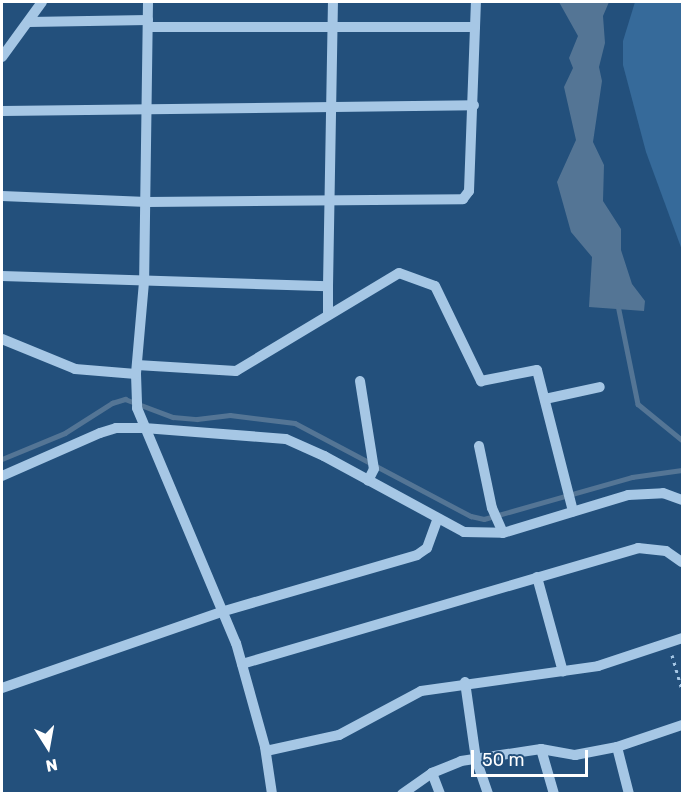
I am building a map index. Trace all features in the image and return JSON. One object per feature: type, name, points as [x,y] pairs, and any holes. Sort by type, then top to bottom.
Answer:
[{"type":"street","points":[[2,57],[42,2]]},
{"type":"street","points":[[148,2],[147,202],[144,282],[136,370],[137,408],[242,664],[266,751],[272,794]]},
{"type":"street","points":[[328,315],[333,2]]},
{"type":"street","points":[[2,196],[147,202],[463,199],[469,191],[477,2]]},
{"type":"street","points":[[29,22],[148,23],[333,30],[475,27]]},
{"type":"street","points":[[2,111],[474,105]]},
{"type":"street","points":[[2,339],[75,369],[236,371],[399,273],[435,286],[482,381],[537,370],[573,511]]},
{"type":"street","points":[[2,276],[328,286]]},
{"type":"street","points":[[360,381],[374,469],[368,481]]},
{"type":"street","points":[[544,399],[600,387]]},
{"type":"street","points":[[2,476],[100,433],[116,428],[144,428],[286,439],[368,481],[437,521],[464,532],[503,532],[628,495],[663,493],[682,500]]},
{"type":"street","points":[[478,446],[492,508],[503,532]]},
{"type":"street","points":[[2,688],[221,612],[417,555],[427,548],[437,521]]},
{"type":"street","points":[[242,664],[638,548],[666,551],[682,562]]},
{"type":"street","points":[[537,577],[563,672]]},
{"type":"street","points":[[266,751],[339,735],[422,691],[465,682],[598,666],[682,638]]},
{"type":"street","points":[[465,682],[476,759],[488,794]]},
{"type":"street","points":[[402,794],[432,773],[476,759],[541,750],[575,755],[617,747],[682,725]]},
{"type":"street","points":[[617,747],[629,794]]},
{"type":"street","points":[[541,750],[554,794]]},
{"type":"street","points":[[432,773],[440,794]]},
{"type":"path","points":[[668,643],[682,691]]},
{"type":"shaded area","points":[[559,2],[609,2],[603,16],[605,43],[599,67],[602,81],[593,142],[604,165],[603,201],[621,229],[621,250],[632,284],[645,301],[644,311],[589,307],[592,257],[571,232],[557,182],[576,140],[564,87],[573,68],[569,58],[578,36]]},
{"type":"shaded area","points":[[635,2],[682,2],[682,250],[646,152],[623,65],[623,41]]},
{"type":"waterway","points":[[618,305],[638,404],[682,440]]},
{"type":"waterway","points":[[2,459],[65,433],[112,403],[125,399],[173,417],[197,419],[230,415],[295,423],[471,516],[484,519],[632,477],[682,470]]}]
